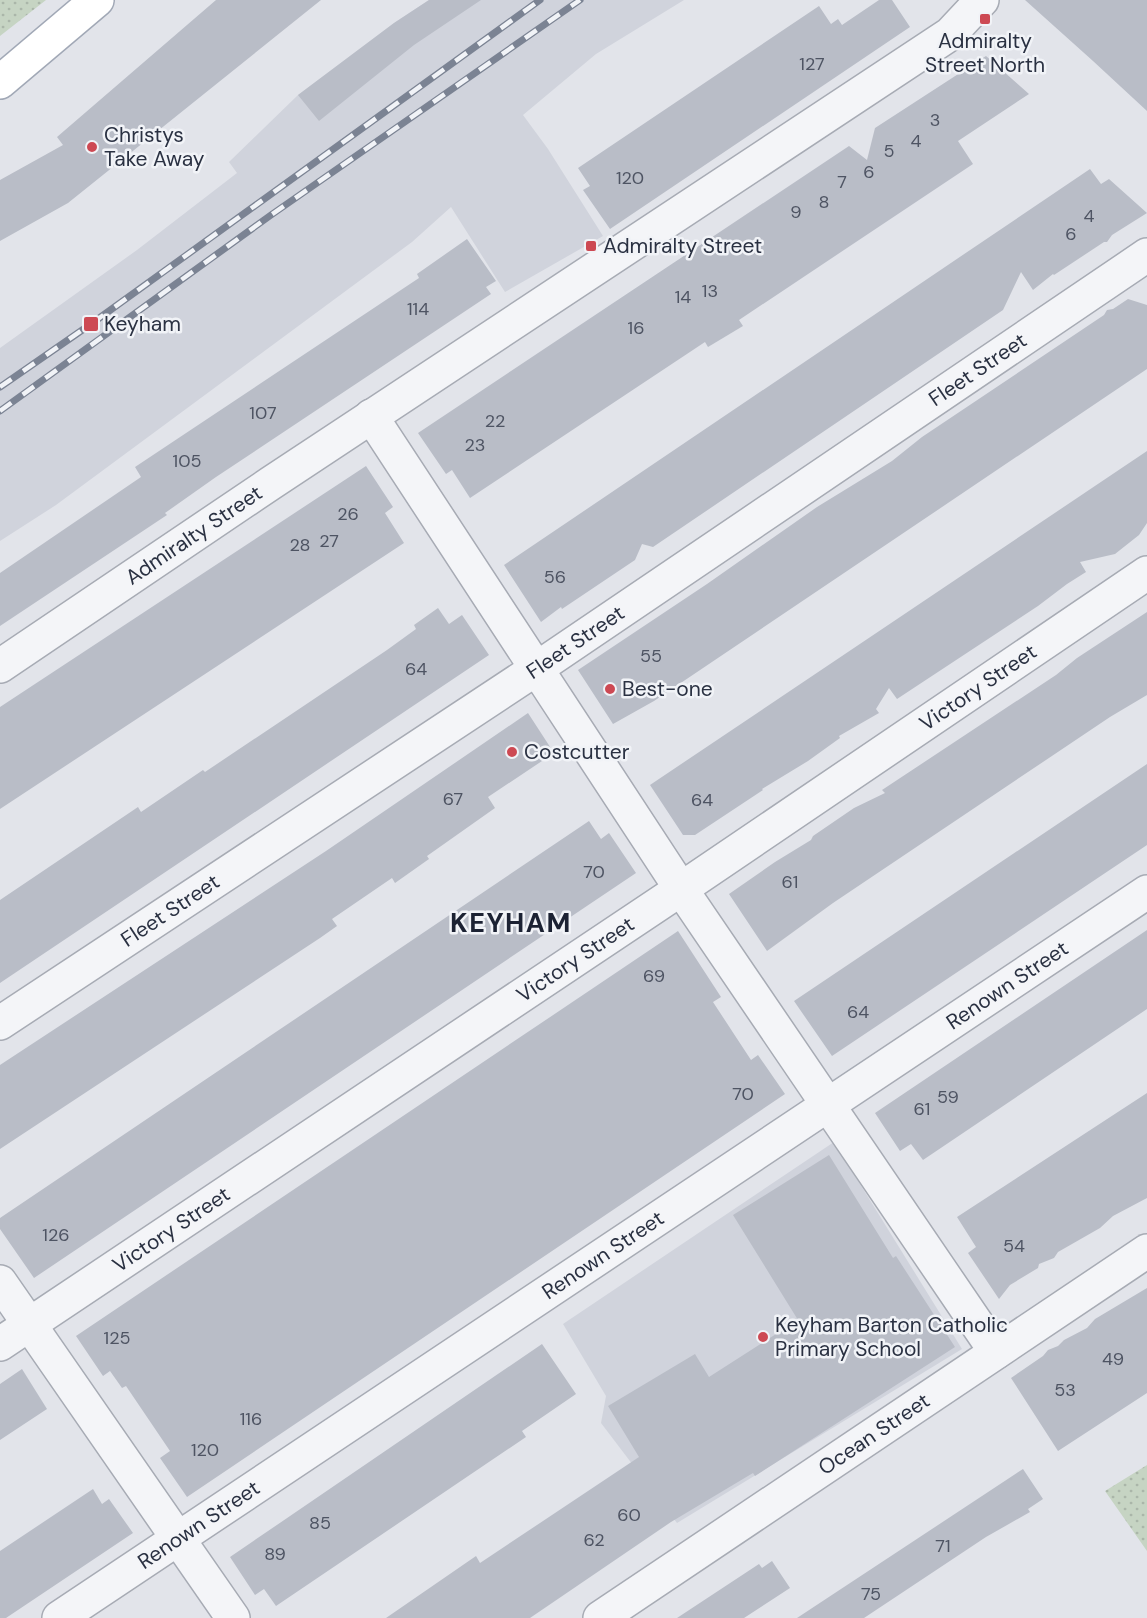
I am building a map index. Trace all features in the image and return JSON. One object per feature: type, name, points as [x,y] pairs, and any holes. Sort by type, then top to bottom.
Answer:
[{"type":"main road","points":[[0,82],[97,0]]},
{"type":"street","name":"Admiralty Street","points":[[0,666],[371,416],[950,34],[982,0]]},
{"type":"street","name":"Fleet Street","points":[[0,1023],[536,669],[1147,255]]},
{"type":"street","points":[[371,416],[681,889],[996,1352]]},
{"type":"street","name":"Victory Street","points":[[0,1344],[681,889],[1147,573]]},
{"type":"street","name":"Renown Street","points":[[59,1618],[1147,892]]},
{"type":"street","name":"Ocean Street","points":[[600,1618],[1147,1251]]},
{"type":"street","points":[[0,1282],[233,1618]]},
{"type":"shaded area","points":[[429,0],[684,0],[596,54],[523,115],[548,149],[603,236],[505,292],[451,207],[412,242],[56,505],[0,541],[0,348],[137,250],[237,173],[229,162],[298,95],[394,23]]},
{"type":"shaded area","name":"Keyham Barton Catholic Primary School","points":[[834,1142],[962,1349],[677,1523],[601,1423],[606,1396],[563,1324]]},
{"type":"green space","points":[[0,0],[46,0],[0,36]]},
{"type":"green space","points":[[1147,1465],[1147,1551],[1105,1491]]},
{"type":"building","points":[[216,0],[321,0],[68,203],[0,241],[0,180],[63,145],[57,137]]},
{"type":"building","points":[[429,0],[481,0],[414,45],[319,121],[298,95],[394,23]]},
{"type":"building","points":[[879,0],[892,0],[910,27],[610,229],[583,190],[590,186],[578,168],[819,6],[831,24],[838,19],[842,25]]},
{"type":"building","points":[[1025,0],[1147,0],[1147,111],[1093,61]]},
{"type":"building","points":[[986,56],[1029,94],[958,141],[973,164],[739,320],[743,326],[708,347],[705,342],[470,498],[452,470],[446,474],[418,433],[849,146],[867,160],[875,128]]},
{"type":"building","points":[[1090,169],[1101,184],[1109,179],[1147,213],[1112,235],[1107,242],[1053,274],[1033,290],[1021,272],[1003,310],[653,547],[642,544],[635,560],[541,622],[504,565]]},
{"type":"building","points":[[467,239],[496,281],[486,287],[491,294],[216,477],[165,513],[167,515],[0,626],[0,573],[141,477],[135,467],[419,278],[417,274]]},
{"type":"building","points":[[1128,299],[1147,305],[1147,369],[654,701],[613,724],[578,670],[817,507],[892,461],[922,437],[1104,315],[1107,310],[1113,309]]},
{"type":"building","points":[[1147,451],[1147,523],[1139,535],[1115,554],[1080,562],[1086,572],[1038,606],[897,699],[889,688],[876,709],[879,713],[839,736],[840,738],[808,761],[695,835],[683,835],[650,785]]},
{"type":"building","points":[[366,466],[393,507],[385,513],[404,543],[0,809],[0,707]]},
{"type":"building","points":[[438,608],[449,624],[462,615],[489,655],[0,983],[0,900],[138,807],[141,812],[203,770],[205,772],[387,650],[416,629],[414,625]]},
{"type":"building","points":[[1147,612],[1147,695],[1110,717],[833,903],[767,951],[729,894],[811,840],[813,836],[854,808],[885,793],[882,790]]},
{"type":"building","points":[[528,713],[554,753],[488,797],[495,808],[427,856],[429,859],[395,883],[392,878],[332,919],[337,926],[320,938],[0,1149],[0,1065],[326,851]]},
{"type":"building","points":[[1147,764],[1147,845],[832,1056],[794,1001]]},
{"type":"building","points":[[589,821],[601,839],[609,833],[636,873],[34,1278],[0,1229],[0,1218]]},
{"type":"building","points":[[1147,930],[1147,1009],[923,1160],[911,1144],[900,1151],[875,1113]]},
{"type":"building","points":[[678,931],[721,997],[713,1002],[751,1060],[758,1055],[785,1094],[187,1497],[160,1458],[170,1451],[126,1386],[122,1388],[110,1371],[103,1376],[76,1336]]},
{"type":"building","points":[[1147,1093],[1147,1198],[1113,1216],[1100,1228],[1058,1252],[1054,1258],[1039,1264],[1038,1268],[1010,1285],[999,1299],[968,1253],[976,1247],[957,1217]]},
{"type":"building","name":"Keyham Barton Catholic Primary School","points":[[829,1155],[893,1258],[896,1256],[955,1347],[755,1476],[753,1473],[671,1522],[530,1618],[386,1618],[476,1556],[480,1563],[639,1457],[608,1406],[695,1354],[709,1377],[798,1320],[733,1215]]},
{"type":"building","points":[[1147,1288],[1147,1393],[1058,1451],[1011,1378],[1048,1350],[1087,1328],[1095,1319]]},
{"type":"building","points":[[542,1344],[576,1394],[522,1431],[526,1437],[276,1606],[264,1589],[255,1595],[230,1557]]},
{"type":"building","points":[[22,1369],[47,1409],[0,1440],[0,1384]]},
{"type":"building","points":[[1023,1469],[1043,1499],[1028,1509],[1030,1512],[986,1537],[864,1618],[797,1618]]},
{"type":"building","points":[[93,1489],[102,1504],[109,1499],[133,1533],[6,1618],[0,1618],[0,1551]]},
{"type":"building","points":[[772,1561],[790,1588],[744,1618],[677,1618],[759,1564],[762,1568]]},
{"type":"railway","points":[[0,387],[91,324],[540,0]]},
{"type":"railway","points":[[0,411],[271,215],[580,0]]},
{"type":"place","name":"Admiralty Street North","points":[[985,19]]},
{"type":"place","name":"Christys Take Away","points":[[92,147]]},
{"type":"place","name":"Admiralty Street","points":[[591,246]]},
{"type":"place","name":"Keyham","points":[[91,324]]},
{"type":"place","name":"Best-one","points":[[610,689]]},
{"type":"place","name":"Costcutter","points":[[512,752]]},
{"type":"place","name":"Keyham Barton Catholic Primary School","points":[[763,1337]]},
{"type":"district","name":"KEYHAM","points":[[511,922]]}]
